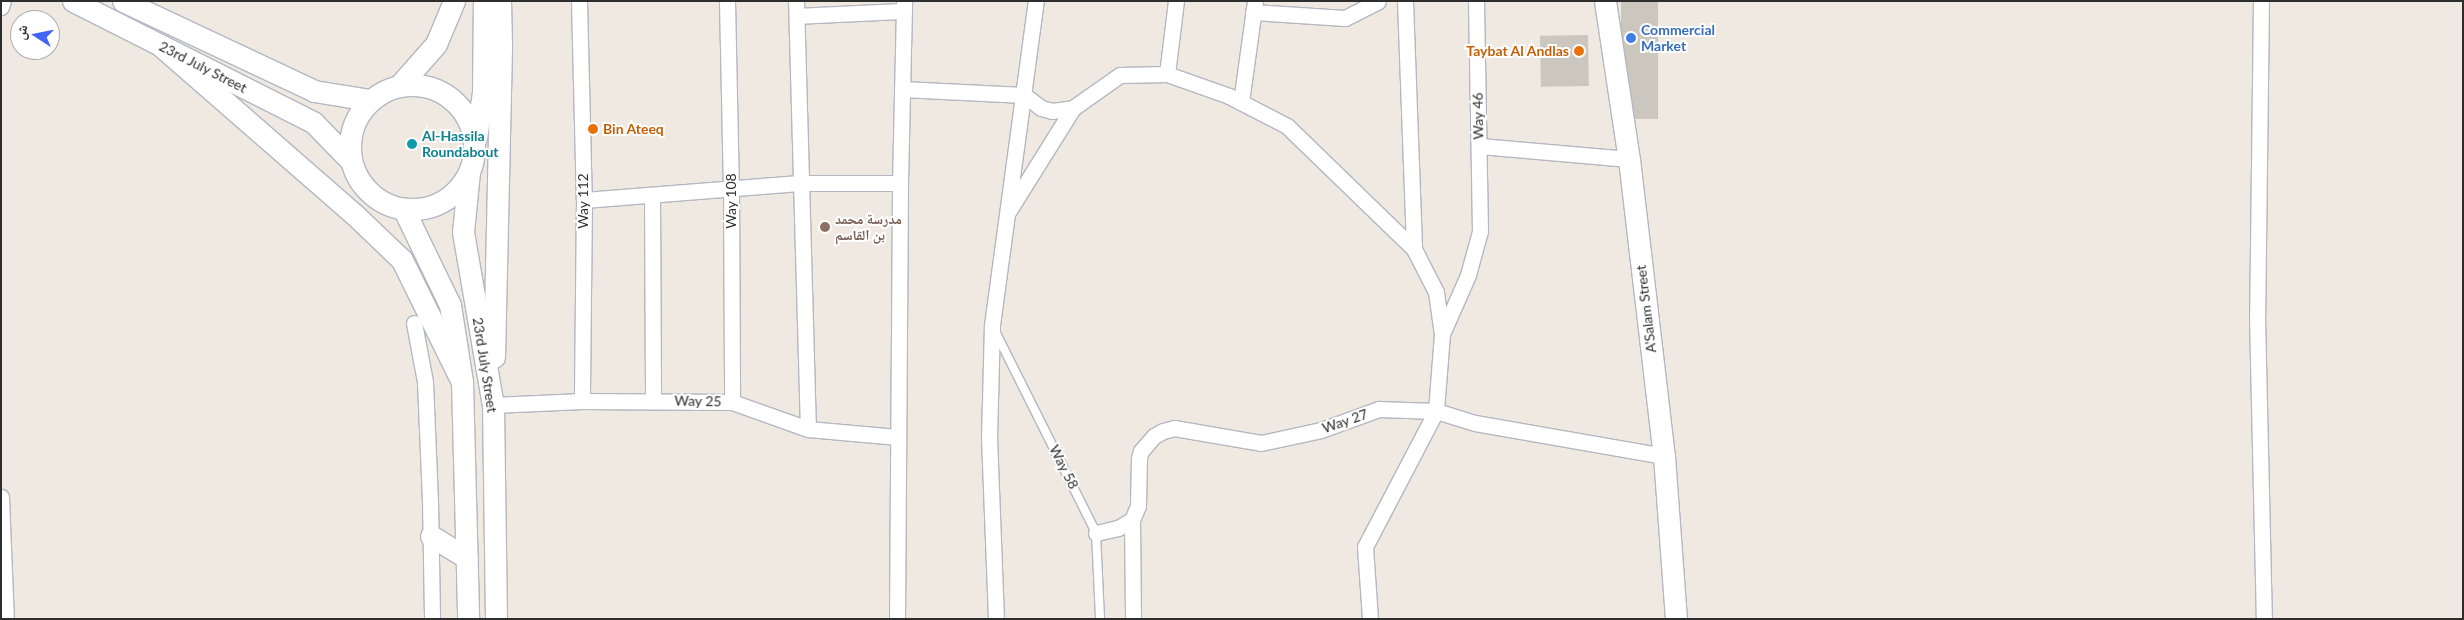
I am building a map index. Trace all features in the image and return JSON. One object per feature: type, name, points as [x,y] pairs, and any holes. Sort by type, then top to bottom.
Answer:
[{"type":"main road","name":"23rd July Street","points":[[73,1],[314,123],[350,160]]},
{"type":"main road","name":"23rd July Street","points":[[123,1],[314,91],[370,100]]},
{"type":"main road","points":[[399,86],[436,44],[454,1]]},
{"type":"main road","points":[[474,145],[468,119],[450,98],[426,86],[399,86],[381,92],[370,100],[354,121],[349,147],[350,160],[361,184],[379,201],[404,210],[420,210],[436,205],[461,186],[469,172],[474,145],[483,92],[484,1]]},
{"type":"main road","points":[[493,405],[501,55],[500,1]]},
{"type":"main road","name":"A'Salam Street","points":[[1605,1],[1629,160],[1664,456],[1676,619]]},
{"type":"main road","points":[[160,45],[354,214],[402,260],[462,382]]},
{"type":"main road","name":"23rd July Street","points":[[469,172],[463,232],[493,405],[496,619]]},
{"type":"main road","name":"23rd July Street","points":[[404,210],[450,305],[462,382],[468,619]]},
{"type":"main road","points":[[431,536],[466,558]]},
{"type":"street","points":[[1,7],[3,1]]},
{"type":"street","name":"Way 112","points":[[579,1],[584,200],[582,401]]},
{"type":"street","name":"Way 108","points":[[727,1],[731,189],[732,402]]},
{"type":"street","points":[[996,619],[989,439],[992,324],[1036,1]]},
{"type":"street","points":[[1167,74],[1176,1]]},
{"type":"street","points":[[1241,102],[1254,7],[1345,18],[1378,1]]},
{"type":"street","points":[[1405,1],[1414,249]]},
{"type":"street","name":"Way 46","points":[[1442,334],[1468,275],[1480,231],[1476,1]]},
{"type":"street","points":[[2262,1],[2257,316],[2264,619]]},
{"type":"street","points":[[808,429],[796,9],[904,6],[900,183],[897,619]]},
{"type":"street","points":[[1008,212],[1073,108],[1120,74],[1167,74],[1241,102],[1287,126],[1414,249],[1436,292],[1442,334],[1436,411],[1365,547],[1370,619]]},
{"type":"street","points":[[902,90],[1024,95],[1041,108],[1052,111],[1073,108]]},
{"type":"street","points":[[1479,146],[1629,160]]},
{"type":"street","points":[[584,200],[802,183],[900,183]]},
{"type":"street","points":[[652,196],[653,401]]},
{"type":"street","points":[[414,323],[425,382],[432,619]]},
{"type":"street","name":"Way 25","points":[[493,405],[582,401],[732,402],[808,429],[898,437]]},
{"type":"street","name":"Way 27","points":[[1133,619],[1132,520],[1138,506],[1139,458],[1141,451],[1154,436],[1163,431],[1174,428],[1261,443],[1320,430],[1379,409],[1436,411],[1475,423],[1664,456]]},
{"type":"street","points":[[1,497],[6,619]]},
{"type":"street","points":[[1096,533],[1118,528],[1132,520]]},
{"type":"lane","name":"Way 58","points":[[992,324],[1096,533],[1100,619]]},
{"type":"building","points":[[1621,1],[1658,1],[1658,119],[1621,119]]},
{"type":"building","points":[[1588,35],[1589,86],[1541,87],[1540,36]]},
{"type":"place","name":"Commercial Market","points":[[1631,38]]},
{"type":"place","name":"Taybat Al Andlas","points":[[1579,51]]},
{"type":"place","name":"Bin Ateeq","points":[[593,129]]},
{"type":"place","name":"Al-Hassila Roundabout","points":[[412,144]]},
{"type":"place","name":"مدرسة محمد بن القاسم","points":[[825,227]]}]
